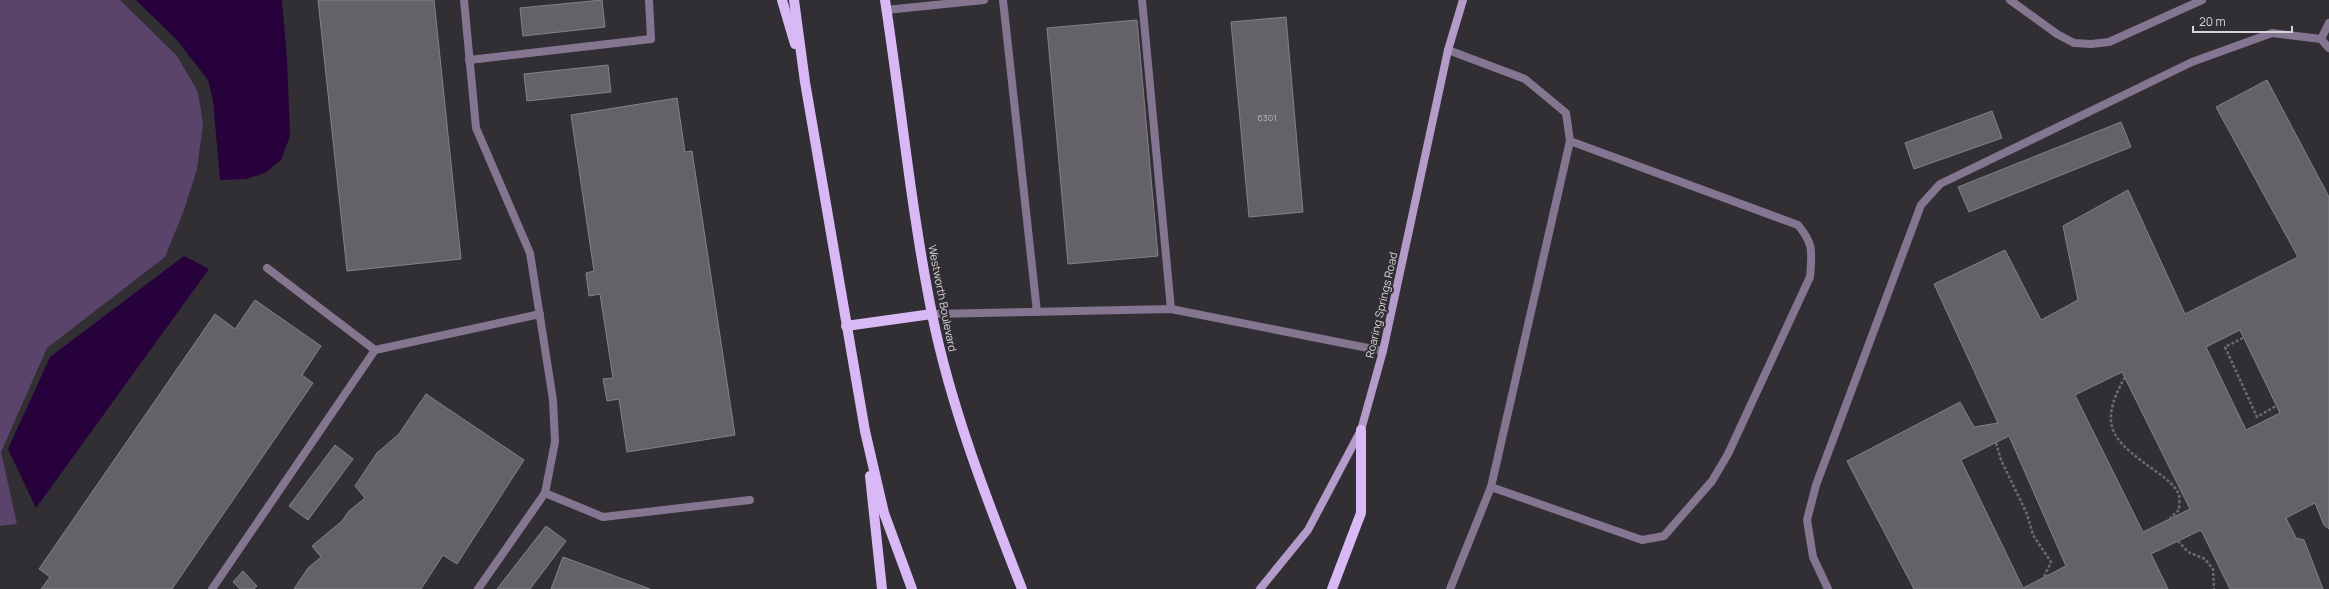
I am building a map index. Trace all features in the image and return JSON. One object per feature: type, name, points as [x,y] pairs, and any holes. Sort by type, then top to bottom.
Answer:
[{"type":"main road","points":[[782,0],[805,82]]},
{"type":"main road","points":[[794,0],[805,82],[865,431],[884,513],[912,589]]},
{"type":"main road","name":"Westworth Boulevard","points":[[886,5],[917,228],[932,314],[949,382],[972,455],[1022,589]]},
{"type":"main road","points":[[846,326],[932,314]]},
{"type":"main road","points":[[1332,589],[1361,513],[1361,430]]},
{"type":"main road","points":[[865,431],[882,589]]},
{"type":"street","points":[[464,0],[476,128],[530,253],[553,400],[556,442],[545,494],[478,589]]},
{"type":"street","points":[[469,60],[651,39],[649,0]]},
{"type":"street","points":[[886,5],[984,0]]},
{"type":"street","points":[[1003,0],[1037,312]]},
{"type":"street","points":[[1142,0],[1171,309]]},
{"type":"street","name":"Roaring Springs Road","points":[[1260,589],[1308,530],[1361,430],[1383,350],[1448,50],[1463,0]]},
{"type":"street","points":[[2010,0],[2057,34],[2074,43],[2091,44],[2109,42],[2202,0]]},
{"type":"street","points":[[2321,39],[2329,23]]},
{"type":"street","points":[[1828,589],[1813,556],[1807,520],[1816,485],[1921,205],[1940,184],[2192,62],[2272,33],[2321,39],[2329,48]]},
{"type":"street","points":[[1448,50],[1525,79],[1566,113],[1570,141],[1491,487],[1450,589]]},
{"type":"street","points":[[1491,487],[1642,540],[1664,536],[1712,481],[1728,454],[1810,277],[1812,259],[1810,239],[1798,225],[1570,141]]},
{"type":"street","points":[[267,268],[375,350]]},
{"type":"street","points":[[932,314],[1171,309],[1383,350]]},
{"type":"street","points":[[212,589],[375,350],[540,314]]},
{"type":"street","points":[[545,494],[603,517],[750,500]]},
{"type":"path","points":[[2243,338],[2225,347],[2257,417],[2276,406]]},
{"type":"path","points":[[2125,377],[2112,404],[2112,427],[2117,441],[2167,480],[2179,495],[2179,510],[2170,518]]},
{"type":"path","points":[[1996,443],[2004,467],[2027,514],[2033,535],[2050,562],[2044,577]]},
{"type":"path","points":[[2178,541],[2188,552],[2205,558],[2213,569],[2214,589]]},
{"type":"shaded area","points":[[0,0],[120,0],[177,56],[198,92],[203,124],[197,169],[184,210],[165,257],[47,348],[1,452],[17,524],[0,526]]},
{"type":"shaded area","points":[[136,0],[282,0],[287,59],[290,136],[281,160],[265,173],[246,179],[220,180],[213,100],[208,80],[176,39]]},
{"type":"shaded area","points":[[184,256],[209,269],[36,508],[8,449],[50,357]]},
{"type":"building","points":[[318,0],[434,0],[461,259],[347,271]]},
{"type":"building","points":[[602,0],[605,27],[523,36],[520,8]]},
{"type":"building","points":[[1286,17],[1303,212],[1249,217],[1231,22]]},
{"type":"building","points":[[1137,20],[1158,256],[1068,264],[1047,28]]},
{"type":"building","points":[[608,65],[611,92],[527,101],[524,74]]},
{"type":"building","points":[[2267,80],[2329,197],[2329,529],[2324,525],[2315,503],[2286,518],[2296,538],[2304,540],[2323,589],[2230,589],[2201,530],[2151,554],[2168,589],[1914,589],[1847,461],[1960,402],[1974,427],[1998,423],[1934,284],[2005,250],[2041,320],[2078,300],[2063,226],[2128,190],[2185,314],[2298,257],[2216,107]],"holes":[[[2240,330],[2280,413],[2246,430],[2206,347]],[[2122,372],[2190,509],[2143,532],[2075,395]],[[2009,436],[2066,566],[2023,588],[1961,460]]]},
{"type":"building","points":[[677,98],[685,152],[692,151],[735,435],[627,452],[619,399],[607,401],[603,379],[613,378],[600,294],[589,296],[586,273],[594,271],[571,115]]},
{"type":"building","points":[[1992,111],[2002,138],[1914,169],[1905,143]]},
{"type":"building","points":[[2121,122],[2131,147],[1969,212],[1958,187]]},
{"type":"building","points":[[255,300],[321,346],[302,375],[313,383],[172,589],[41,589],[50,577],[39,569],[215,314],[235,329]]},
{"type":"building","points":[[426,394],[524,460],[457,564],[443,555],[421,589],[294,589],[308,568],[321,557],[312,546],[342,521],[349,511],[365,498],[355,486],[377,453],[399,434]]},
{"type":"building","points":[[335,445],[353,459],[308,520],[289,506]]},
{"type":"building","points":[[546,526],[566,541],[530,589],[497,589]]},
{"type":"building","points":[[563,557],[650,589],[551,589]]},
{"type":"building","points":[[243,571],[257,586],[254,589],[240,589],[233,582]]}]
